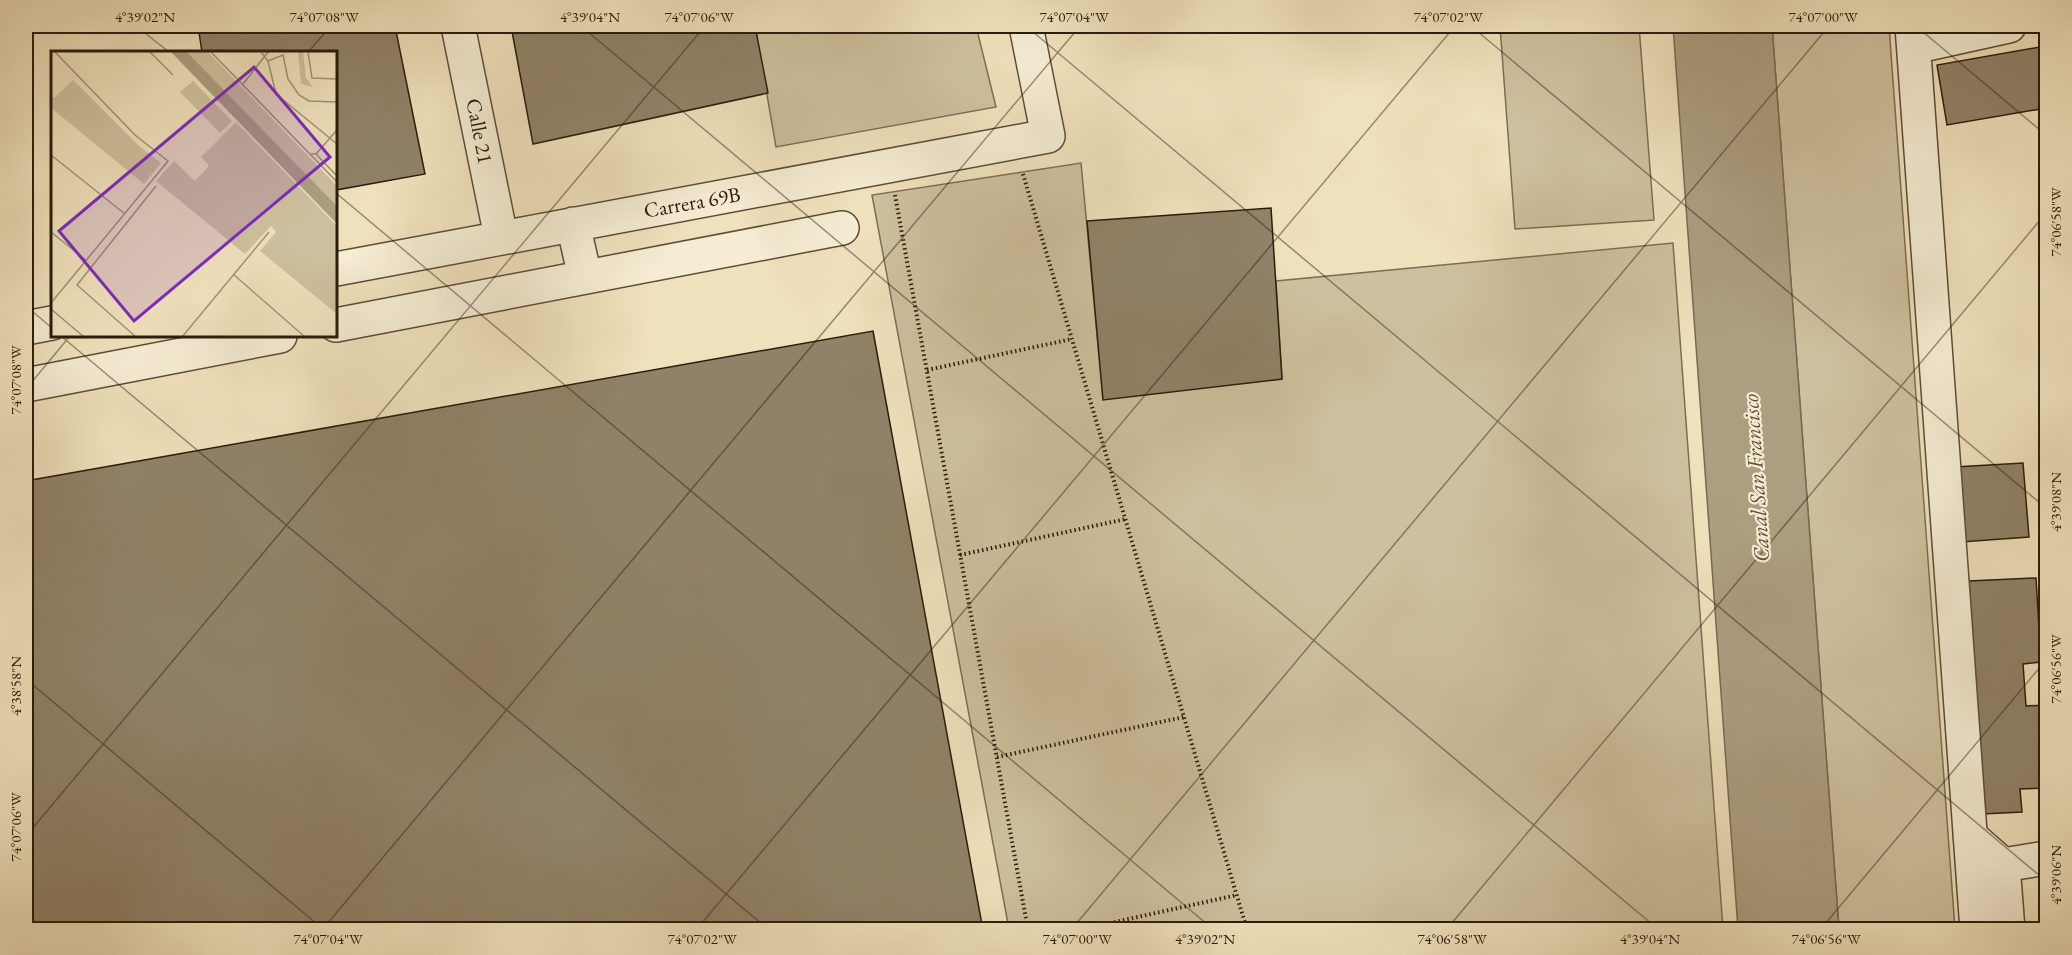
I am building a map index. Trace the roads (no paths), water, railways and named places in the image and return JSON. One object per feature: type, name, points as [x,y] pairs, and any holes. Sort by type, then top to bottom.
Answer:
[{"type":"street","name":"Calle 21","points":[[458,26],[501,237]]},
{"type":"street","name":"Carrera 69B","points":[[338,269],[1048,136],[1026,26]]},
{"type":"street","points":[[1977,930],[1913,36],[2009,26]]},
{"type":"street","points":[[573,224],[585,278]]},
{"type":"street","points":[[338,325],[842,228]]},
{"type":"street","points":[[26,328],[51,323]]},
{"type":"street","points":[[26,385],[161,347],[258,338]]},
{"type":"street","points":[[1970,836],[2002,864],[2008,930]]},
{"type":"street","points":[[2002,864],[2046,858]]},
{"type":"water","name":"Canal San Francisco","points":[[1673,26],[1772,26],[1839,929],[1738,929]]}]
